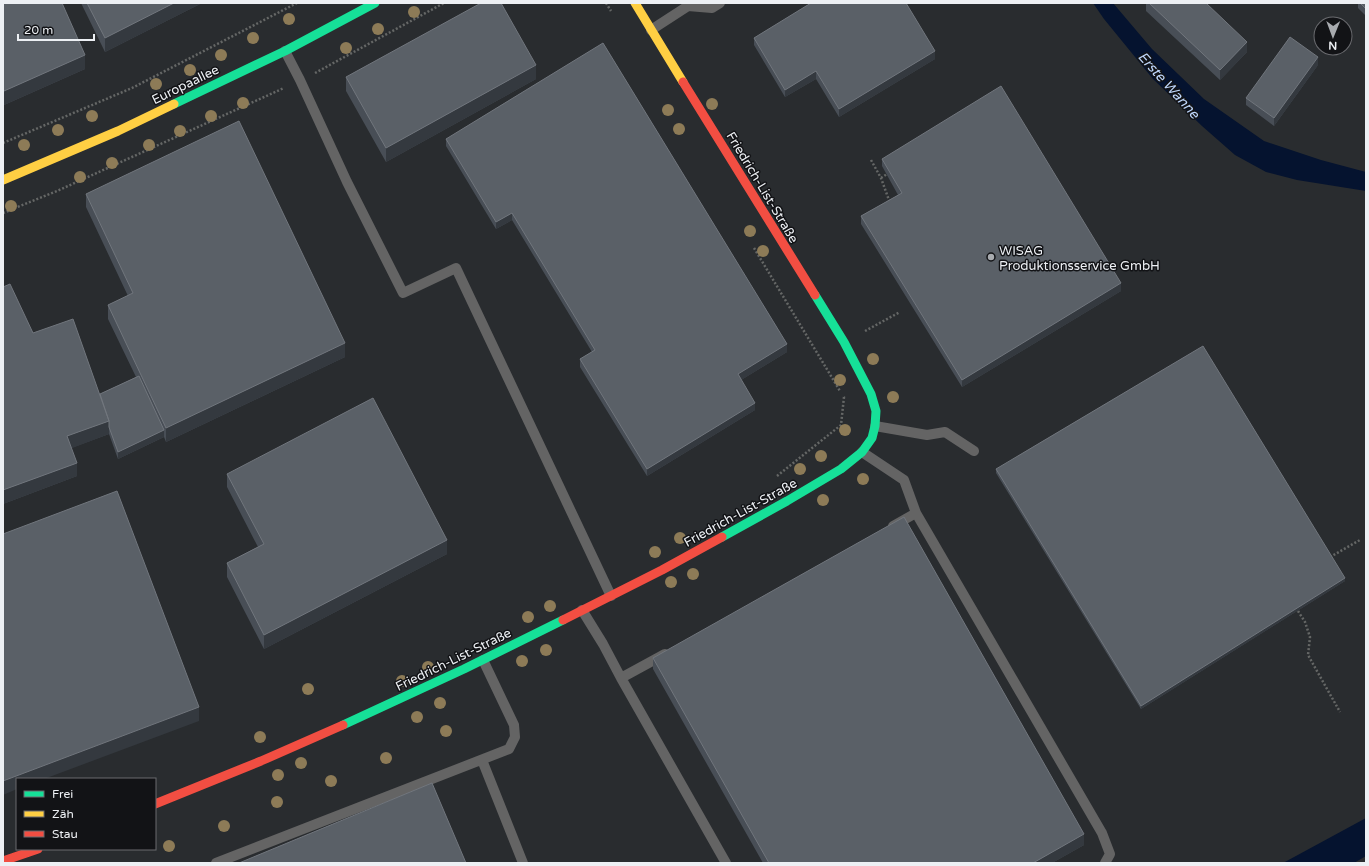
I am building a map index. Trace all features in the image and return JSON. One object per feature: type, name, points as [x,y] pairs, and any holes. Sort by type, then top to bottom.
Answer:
[{"type":"street","name":"Europaallee","points":[[3,180],[118,131],[285,51],[375,3]]},
{"type":"street","name":"Friedrich-List-Straße","points":[[156,804],[261,761],[342,725],[482,660],[611,596],[787,501],[841,469],[862,452],[872,438],[876,412],[872,394],[844,342],[769,223],[635,3]]},
{"type":"street","points":[[3,861],[35,850]]},
{"type":"lane","points":[[651,30],[688,6],[712,8],[720,3]]},
{"type":"lane","points":[[285,51],[347,182],[403,293],[456,268],[611,596]]},
{"type":"lane","points":[[875,426],[927,435],[945,432],[974,451]]},
{"type":"lane","points":[[862,452],[904,480],[916,513],[1102,833],[1110,854],[1105,863]]},
{"type":"lane","points":[[882,532],[916,513]]},
{"type":"lane","points":[[582,610],[604,644],[621,678],[726,863]]},
{"type":"lane","points":[[621,678],[676,647]]},
{"type":"lane","points":[[216,863],[509,749],[515,737],[514,725],[482,660]]},
{"type":"lane","points":[[482,760],[523,863]]},
{"type":"path","points":[[3,143],[132,88],[297,3]]},
{"type":"path","points":[[3,213],[57,191],[300,80],[444,3]]},
{"type":"path","points":[[606,3],[614,17]]},
{"type":"path","points":[[871,160],[881,178],[891,206]]},
{"type":"path","points":[[881,178],[887,174]]},
{"type":"path","points":[[754,248],[844,397],[841,425],[777,476]]},
{"type":"path","points":[[844,342],[900,312]]},
{"type":"path","points":[[1330,557],[1360,540]]},
{"type":"path","points":[[1298,611],[1305,622],[1310,637],[1308,655],[1340,712]]},
{"type":"water","name":"Erste Wanne","points":[[1093,3],[1113,3],[1152,49],[1204,99],[1264,141],[1321,160],[1366,172],[1366,191],[1297,180],[1266,172],[1235,155],[1153,79],[1104,19]]},
{"type":"water","points":[[1366,818],[1366,856],[1354,863],[1283,863]]},
{"type":"building","points":[[3,3],[62,3],[85,55],[4,91]]},
{"type":"building","points":[[87,3],[174,3],[105,38]]},
{"type":"building","points":[[481,3],[501,3],[536,65],[386,148],[346,77]]},
{"type":"building","points":[[811,3],[906,3],[935,51],[839,109],[816,71],[785,90],[754,38]]},
{"type":"building","points":[[1149,3],[1206,3],[1247,42],[1220,70]]},
{"type":"building","points":[[1360,3],[1366,3],[1366,9]]},
{"type":"building","points":[[1290,37],[1313,53],[1313,56],[1318,57],[1274,118],[1246,98]]},
{"type":"building","points":[[603,43],[787,344],[738,374],[755,403],[647,469],[580,359],[595,350],[512,213],[496,222],[446,139]]},
{"type":"building","name":"WISAG Produktionsservice GmbH","points":[[1001,86],[1121,283],[962,380],[861,216],[902,193],[882,159]]},
{"type":"building","points":[[239,121],[345,343],[166,428],[108,305],[133,293],[86,194]]},
{"type":"building","points":[[10,284],[33,333],[73,319],[109,421],[67,436],[77,463],[3,490],[3,287]]},
{"type":"building","points":[[1203,346],[1345,578],[1141,706],[996,469]]},
{"type":"building","points":[[139,376],[164,430],[118,452],[100,394]]},
{"type":"building","points":[[373,398],[447,540],[264,635],[227,563],[264,544],[227,474]]},
{"type":"building","points":[[117,491],[199,707],[3,781],[3,534]]},
{"type":"building","points":[[904,517],[1084,834],[1033,863],[769,863],[653,658]]},
{"type":"building","points":[[432,783],[466,863],[239,863]]},
{"type":"traffic: fast","points":[[174,104],[285,51],[375,3]]},
{"type":"traffic: fast","points":[[722,537],[841,469],[862,452],[872,438],[875,426],[876,411],[871,394],[844,342],[815,295]]},
{"type":"traffic: fast","points":[[343,725],[464,669],[563,620]]},
{"type":"traffic: slow","points":[[635,3],[683,82]]},
{"type":"traffic: slow","points":[[3,180],[118,131],[174,104]]},
{"type":"traffic: jam","points":[[683,82],[815,295]]},
{"type":"traffic: jam","points":[[563,620],[662,570],[722,537]]},
{"type":"traffic: jam","points":[[156,804],[261,761],[343,725]]},
{"type":"traffic: jam","points":[[3,861],[35,850]]},
{"type":"place","name":"WISAG Produktionsservice GmbH","points":[[991,257]]}]
